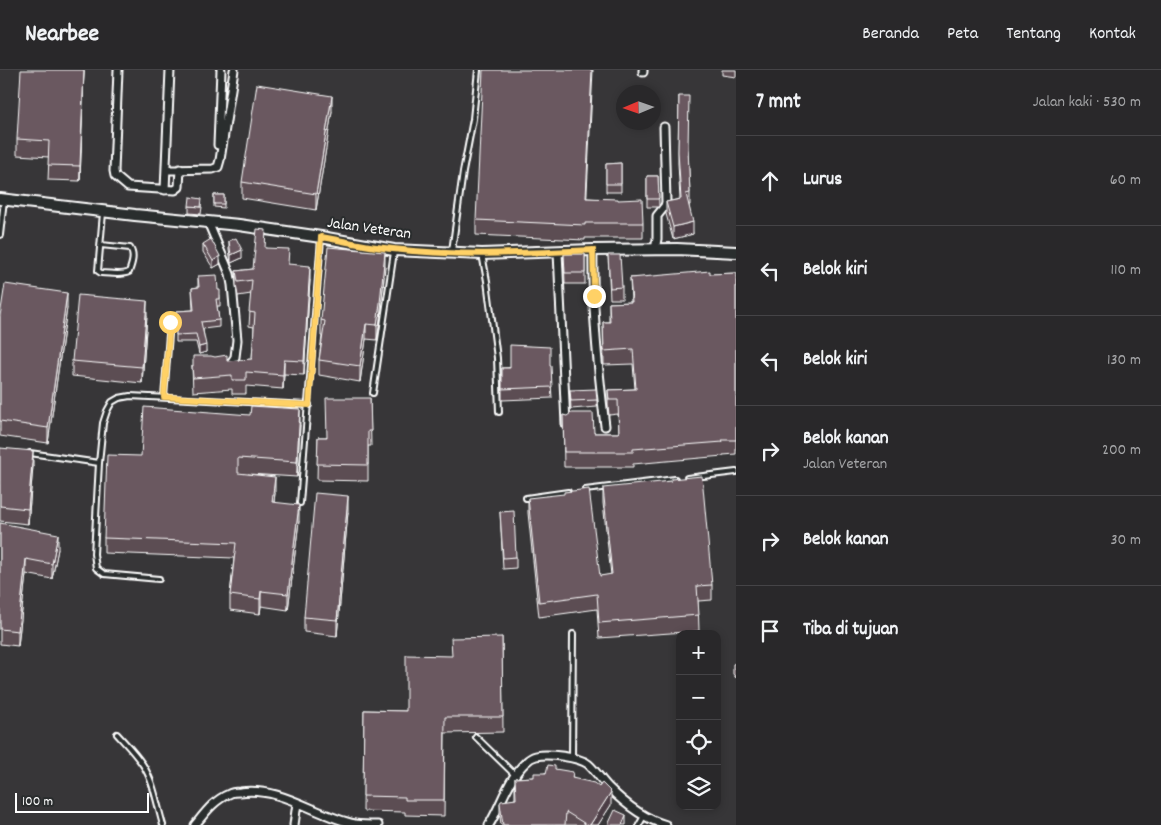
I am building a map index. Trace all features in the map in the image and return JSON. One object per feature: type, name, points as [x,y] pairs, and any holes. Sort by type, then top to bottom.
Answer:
[{"type":"main road","name":"Jalan Veteran","points":[[2,199],[238,225],[394,250],[482,254],[677,249],[736,252]]},
{"type":"street","points":[[118,70],[115,176],[128,187],[175,190],[179,187],[180,169]]},
{"type":"street","points":[[165,190],[170,70]]},
{"type":"street","points":[[218,167],[221,70]]},
{"type":"street","points":[[218,167],[234,70]]},
{"type":"street","points":[[655,250],[657,216],[666,202],[664,127]]},
{"type":"street","points":[[166,170],[213,169],[218,167]]},
{"type":"street","points":[[208,222],[230,274],[237,340],[235,357],[231,363],[217,366]]},
{"type":"street","points":[[593,250],[594,318],[605,426]]},
{"type":"street","points":[[558,252],[566,426]]},
{"type":"street","points":[[489,825],[506,788],[515,775],[529,759],[537,756],[572,758],[587,763],[609,788],[644,816],[666,825]]},
{"type":"street","points":[[194,825],[217,800],[230,793],[250,790],[270,793],[354,824],[378,825]]},
{"type":"street","points":[[294,825],[297,803]]},
{"type":"lane","points":[[452,253],[463,172],[473,119],[478,70]]},
{"type":"lane","points":[[0,235],[2,199]]},
{"type":"lane","points":[[101,245],[130,248],[133,256],[129,272],[121,274],[99,273],[101,245],[104,211]]},
{"type":"lane","points":[[300,504],[321,237]]},
{"type":"lane","points":[[373,393],[394,250]]},
{"type":"lane","points":[[482,254],[497,358],[499,412]]},
{"type":"lane","points":[[164,397],[170,322]]},
{"type":"lane","points":[[159,578],[104,574],[96,568],[94,554],[99,463],[103,423],[112,402],[119,398],[130,396],[309,405]]},
{"type":"lane","points":[[27,453],[99,463]]},
{"type":"lane","points":[[584,490],[736,472]]},
{"type":"lane","points":[[526,498],[575,491]]},
{"type":"lane","points":[[572,758],[573,634]]},
{"type":"lane","points":[[117,734],[144,766],[152,785],[163,825]]},
{"type":"lane","points":[[476,737],[515,775]]},
{"type":"lane","points":[[639,825],[644,816]]},
{"type":"building","points":[[21,70],[84,70],[80,166],[48,165],[49,141],[17,139]]},
{"type":"building","points":[[483,70],[592,70],[586,198],[642,199],[643,223],[585,223],[585,225],[476,220]]},
{"type":"building","points":[[257,84],[332,96],[316,194],[242,182]]},
{"type":"building","points":[[679,96],[689,96],[688,148],[690,193],[686,194],[693,222],[673,227],[666,202],[681,199],[678,152]]},
{"type":"building","points":[[621,163],[621,184],[606,184],[606,164]]},
{"type":"building","points":[[647,176],[658,176],[658,199],[647,199]]},
{"type":"building","points":[[214,195],[224,195],[224,204],[214,204]]},
{"type":"building","points":[[190,197],[202,199],[201,207],[189,206]]},
{"type":"building","points":[[257,229],[266,230],[265,248],[289,249],[288,264],[310,266],[304,361],[284,360],[283,375],[246,372],[246,380],[232,380],[232,375],[193,378],[193,356],[215,357],[227,355],[227,361],[252,359],[255,313],[249,312],[252,280],[238,282],[236,271],[253,269]]},
{"type":"building","points":[[236,238],[242,250],[231,255],[229,241]]},
{"type":"building","points":[[211,239],[220,256],[213,261],[203,244]]},
{"type":"building","points":[[328,247],[385,252],[377,325],[366,324],[360,366],[319,360],[325,321],[321,320]]},
{"type":"building","points":[[564,254],[585,254],[585,273],[565,273]]},
{"type":"building","points":[[608,255],[620,255],[622,287],[610,288]]},
{"type":"building","points":[[710,271],[710,274],[736,273],[736,440],[633,449],[633,452],[564,452],[563,415],[593,413],[594,433],[619,433],[618,400],[609,400],[608,390],[636,389],[633,349],[604,351],[603,322],[610,322],[609,303],[632,302],[630,278]]},
{"type":"building","points":[[217,275],[218,290],[220,290],[220,299],[216,299],[219,320],[201,322],[206,345],[199,347],[196,334],[176,335],[176,311],[194,310],[192,288],[199,287],[198,276]]},
{"type":"building","points":[[5,284],[67,293],[48,428],[0,421],[0,316]]},
{"type":"building","points":[[78,295],[147,301],[142,367],[72,361]]},
{"type":"building","points":[[510,345],[550,347],[552,387],[502,389],[502,368],[510,368]]},
{"type":"building","points":[[596,389],[597,400],[571,401],[570,390]]},
{"type":"building","points":[[326,398],[370,398],[371,431],[368,431],[368,465],[317,464],[318,437],[327,437]]},
{"type":"building","points":[[251,406],[300,409],[297,462],[238,458],[238,473],[275,477],[272,502],[299,505],[288,594],[261,591],[260,599],[230,595],[236,543],[104,538],[107,455],[141,456],[144,407],[250,415]]},
{"type":"building","points":[[0,448],[33,451],[28,509],[0,506]]},
{"type":"building","points":[[702,476],[712,585],[697,586],[699,615],[599,623],[597,594],[539,602],[528,498],[589,489],[600,576],[612,574],[603,488]]},
{"type":"building","points":[[315,493],[348,496],[337,620],[304,617]]},
{"type":"building","points":[[514,511],[516,557],[503,558],[500,512]]},
{"type":"building","points":[[0,523],[58,534],[52,564],[26,559],[18,631],[0,629]]},
{"type":"building","points":[[502,637],[503,717],[445,717],[444,800],[405,800],[405,797],[363,796],[364,710],[406,711],[406,655],[452,656],[451,638]]},
{"type":"building","points":[[548,765],[555,766],[555,769],[573,772],[572,778],[594,783],[599,787],[602,783],[611,792],[590,825],[566,812],[565,825],[503,825],[500,803],[501,801],[516,799],[515,778],[534,777],[534,773],[546,773]]},
{"type":"building","points":[[615,810],[626,815],[622,825],[608,825]]},
{"type":"route","points":[[170,322],[164,397],[309,405],[321,237],[394,250],[452,253],[482,254],[593,250],[594,296]]}]
